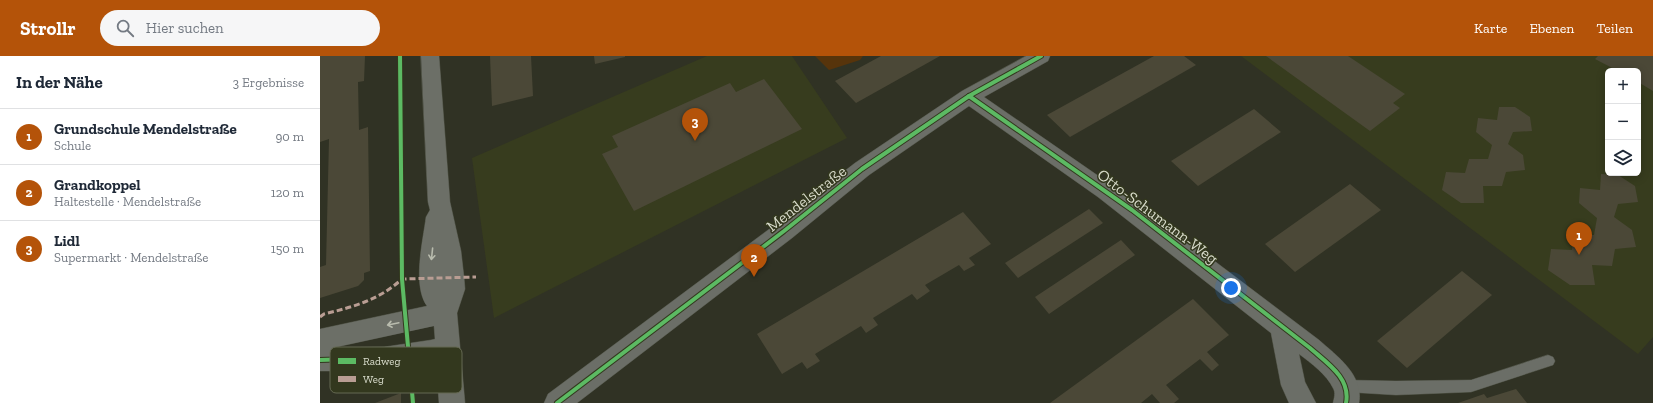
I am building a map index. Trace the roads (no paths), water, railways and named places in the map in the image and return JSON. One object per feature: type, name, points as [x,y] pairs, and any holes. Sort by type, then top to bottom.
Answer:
[{"type":"street","points":[[430,56],[439,202],[431,277],[432,296],[445,313],[447,347]]},
{"type":"street","name":"Mendelstraße","points":[[557,403],[784,231],[862,169],[969,96],[1041,56]]},
{"type":"street","name":"Otto-Schumann-Weg","points":[[969,96],[996,117],[1054,154],[1133,211],[1310,348],[1329,365],[1346,395]]},
{"type":"street","points":[[320,340],[445,313]]},
{"type":"street","points":[[1282,327],[1293,385],[1303,403]]},
{"type":"street","points":[[320,360],[330,360]]},
{"type":"street","points":[[451,393],[452,403]]},
{"type":"lane","points":[[1346,395],[1396,388],[1471,386],[1548,361]]},
{"type":"place","name":"Lidl","points":[[695,141]]},
{"type":"place","name":"Grundschule Mendelstraße","points":[[1579,255]]},
{"type":"place","name":"Grandkoppel","points":[[754,277]]}]
